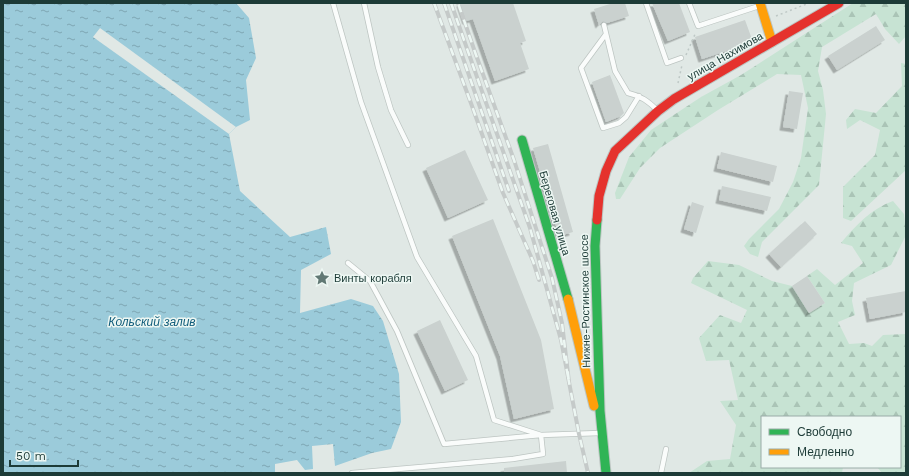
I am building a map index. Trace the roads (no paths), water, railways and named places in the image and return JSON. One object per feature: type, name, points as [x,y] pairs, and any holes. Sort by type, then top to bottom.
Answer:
[{"type":"street","name":"улица Нахимова","points":[[629,138],[658,111],[674,99],[839,3]]},
{"type":"street","points":[[760,4],[772,42]]},
{"type":"street","name":"Нижне-Ростинское шоссе","points":[[606,473],[598,367],[595,246],[599,196],[606,171],[615,151],[629,138]]},
{"type":"street","name":"Береговая улица","points":[[522,140],[569,304],[602,433]]},
{"type":"lane","points":[[333,3],[361,102],[417,257],[476,356],[494,420],[541,435]]},
{"type":"lane","points":[[364,3],[378,66],[391,110],[408,145]]},
{"type":"lane","points":[[646,3],[667,63],[683,60]]},
{"type":"lane","points":[[689,3],[698,26],[760,4]]},
{"type":"lane","points":[[604,25],[615,71],[628,94],[639,96],[658,111]]},
{"type":"lane","points":[[606,34],[581,68],[603,128],[619,123],[626,117],[639,96]]},
{"type":"lane","points":[[348,263],[370,281],[397,332],[444,444],[541,435],[602,433]]},
{"type":"lane","points":[[352,473],[513,459],[543,454],[541,435]]},
{"type":"lane","points":[[661,473],[666,448]]},
{"type":"water","name":"Кольский залив","points":[[3,3],[236,3],[249,18],[256,58],[246,80],[250,120],[236,127],[229,134],[240,191],[290,237],[326,227],[331,254],[301,270],[300,313],[351,299],[373,306],[383,321],[399,374],[401,422],[391,449],[372,453],[335,466],[333,444],[312,446],[313,469],[305,470],[297,460],[275,464],[275,473],[3,473]]},
{"type":"railway","points":[[434,3],[503,193],[533,261],[539,280]]},
{"type":"railway","points":[[444,3],[509,191]]},
{"type":"railway","points":[[451,3],[530,228],[561,340],[569,382],[562,323],[552,278],[514,160],[458,3]]},
{"type":"railway","points":[[568,377],[588,473]]},
{"type":"place","name":"Винты корабля","points":[[322,278]]}]
